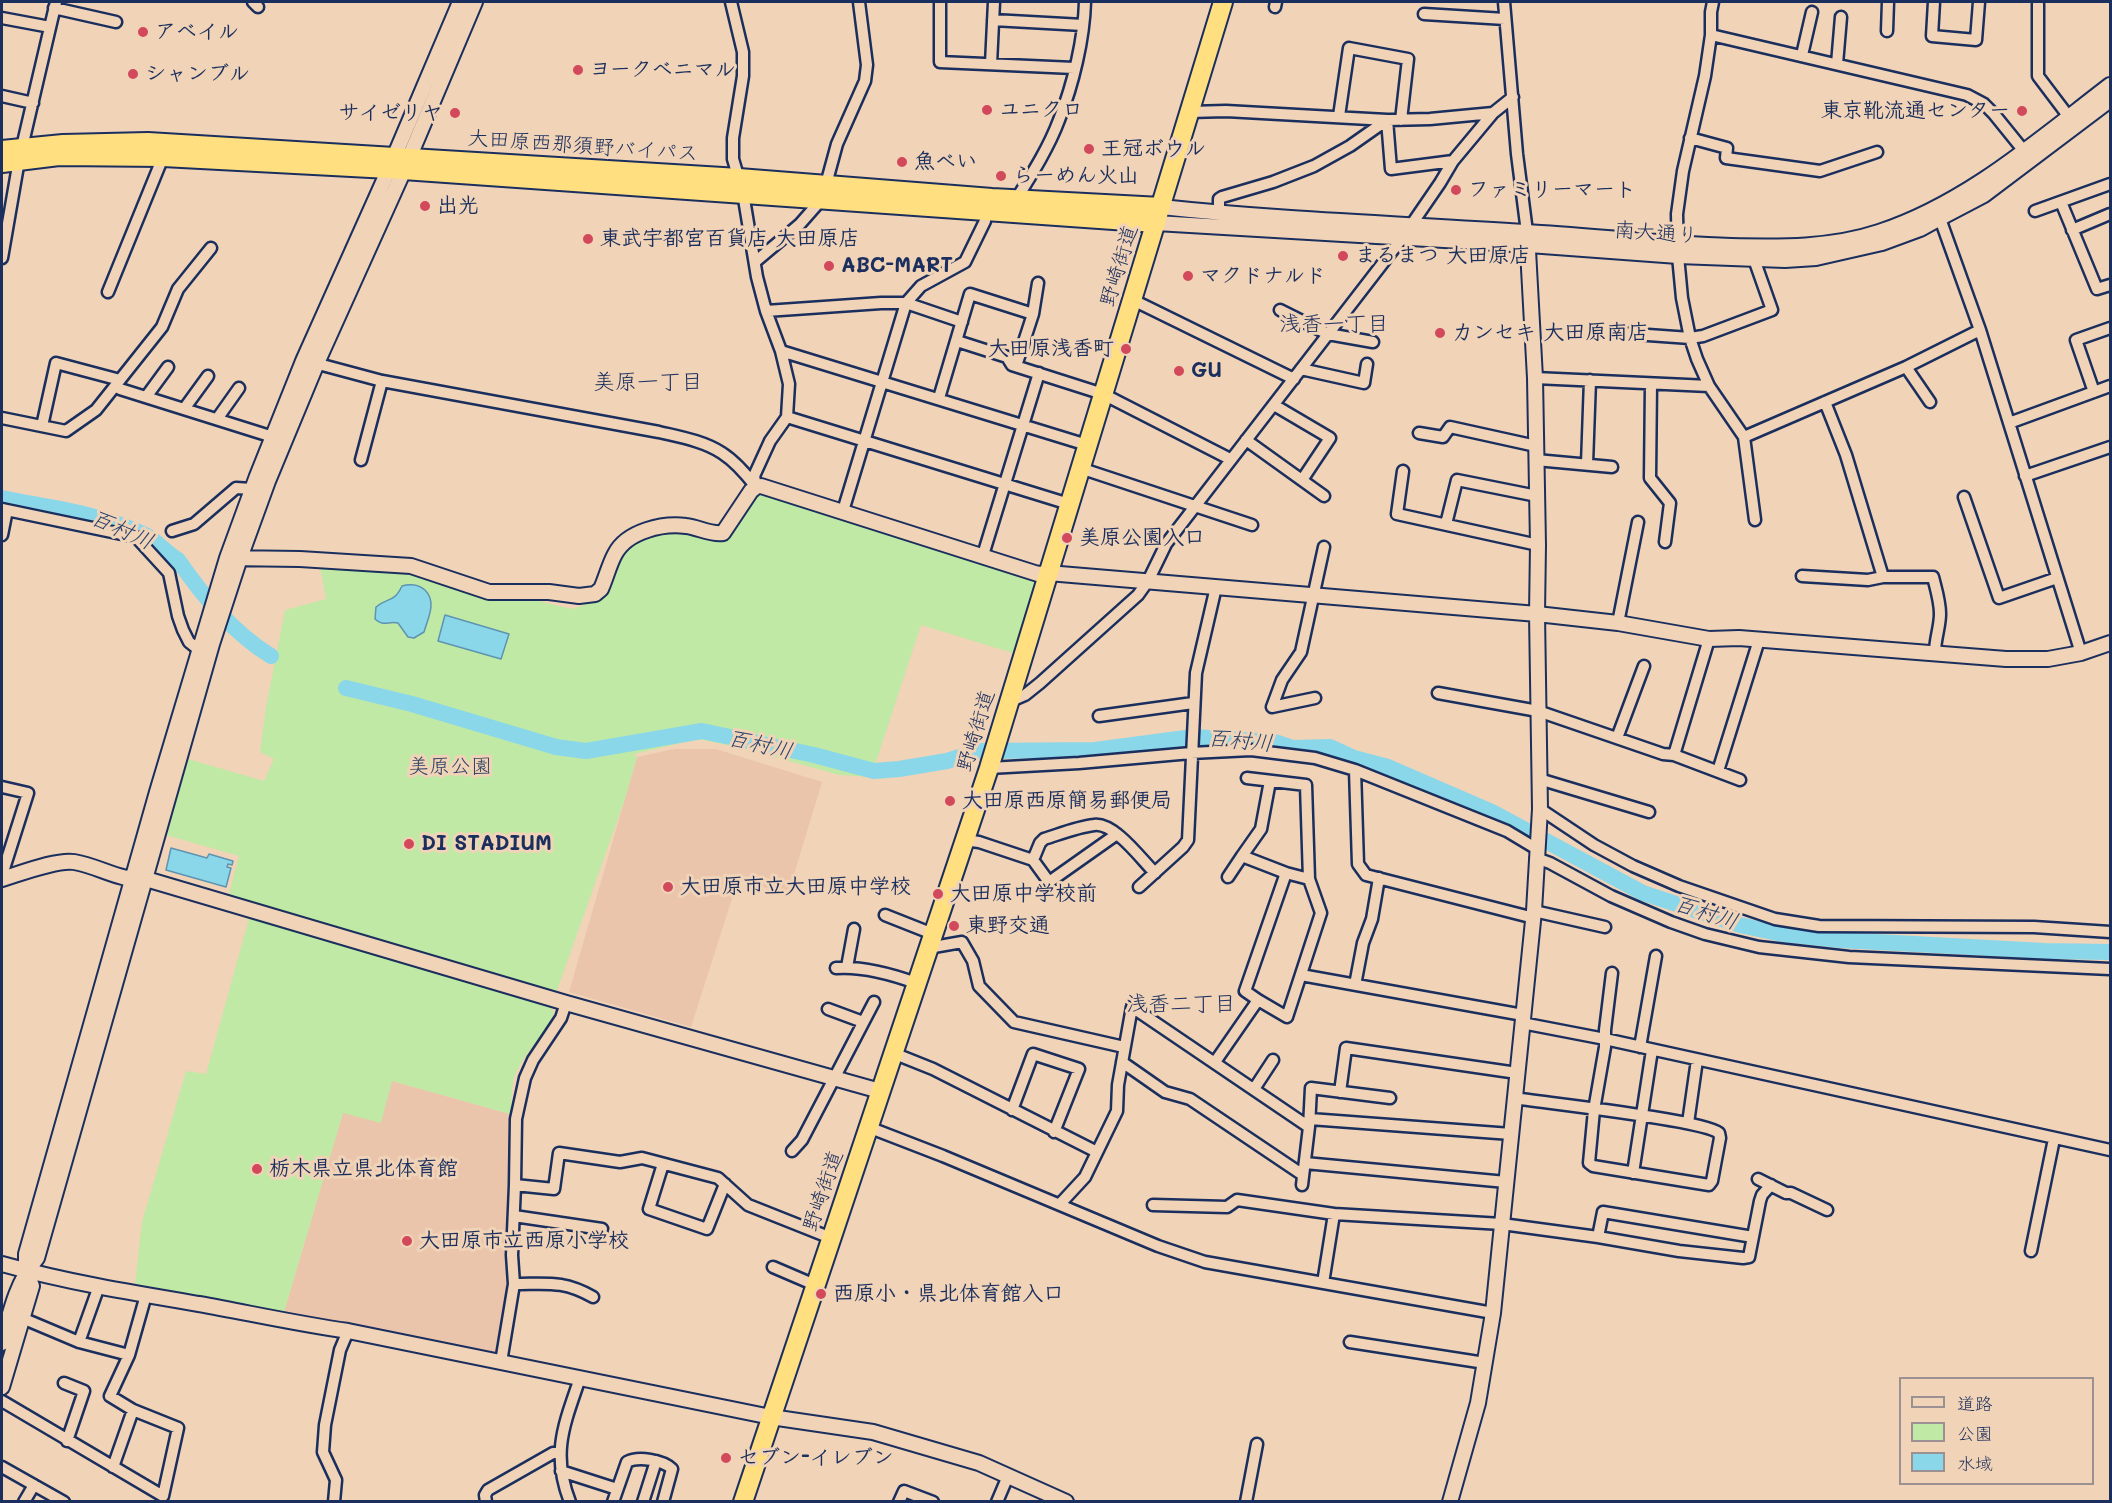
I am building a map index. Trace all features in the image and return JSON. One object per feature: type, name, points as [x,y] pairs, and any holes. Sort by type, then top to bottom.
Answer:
[{"type":"highway","name":"野崎街道","points":[[742,1502],[990,764],[1223,2]]},
{"type":"highway","name":"大田原西那須野バイパス","points":[[14,157],[63,144],[148,142],[399,163],[823,192],[1017,198],[1158,215]]},
{"type":"highway","name":"大田原西那須野バイパス","points":[[2,150],[14,157],[163,157],[399,163]]},
{"type":"highway","name":"大田原西那須野バイパス","points":[[823,192],[986,211],[1158,215]]},
{"type":"street","points":[[399,163],[460,2]]},
{"type":"street","points":[[140,879],[252,489],[273,437],[310,362],[399,163],[476,2]]},
{"type":"street","points":[[234,558],[300,559],[411,566],[489,592],[549,592],[589,596],[601,589],[615,553],[629,539],[640,533],[673,526],[688,526],[717,534],[723,533],[756,487],[754,476],[770,441],[787,417],[789,384],[781,351],[766,311],[732,148],[743,76],[743,52],[731,2]]},
{"type":"street","points":[[755,262],[800,224],[823,192],[837,144],[865,81],[867,65],[859,2]]},
{"type":"street","points":[[940,2],[940,62],[1074,68]]},
{"type":"street","points":[[991,64],[994,2]]},
{"type":"street","points":[[1017,198],[1059,121],[1074,68],[1083,25],[1085,2]]},
{"type":"street","points":[[1450,1502],[1478,1403],[1493,1313],[1534,915],[1539,815],[1535,378],[1528,238],[1517,154],[1504,2]]},
{"type":"street","points":[[1713,2],[1710,12],[1711,35],[1705,76],[1683,171],[1677,214],[1677,250],[1682,298],[1690,338],[1709,386],[1744,437],[1755,520]]},
{"type":"street","points":[[1887,31],[1888,2]]},
{"type":"street","points":[[1934,2],[1932,36],[1976,40],[1978,2]]},
{"type":"street","points":[[2038,4],[2038,76],[2069,117]]},
{"type":"street","points":[[2,258],[14,157],[33,103],[55,5],[116,22]]},
{"type":"street","points":[[1802,55],[1812,12]]},
{"type":"street","points":[[1424,14],[1505,20]]},
{"type":"street","points":[[1837,64],[1841,17]]},
{"type":"street","points":[[2,18],[50,27]]},
{"type":"street","points":[[993,20],[1083,25]]},
{"type":"street","points":[[1711,35],[1967,95],[1984,104],[2028,156]]},
{"type":"street","points":[[1339,116],[1349,48],[1408,59],[1401,120]]},
{"type":"street","name":"南大通り","points":[[2028,156],[2069,117],[2110,85]]},
{"type":"street","points":[[2,96],[33,103]]},
{"type":"street","points":[[1009,702],[1025,695],[1087,643],[1128,606],[1148,582],[1166,544],[1406,231],[1453,161],[1493,113],[1513,97]]},
{"type":"street","name":"南大通り","points":[[1158,215],[1528,238],[1677,250],[1754,259],[1816,258],[1882,243],[1920,229],[1937,213],[1977,185],[2028,156],[2110,100]]},
{"type":"street","points":[[1190,112],[1226,111],[1387,120],[1493,113]]},
{"type":"street","points":[[1387,120],[1391,169],[1453,161]]},
{"type":"street","points":[[1219,213],[1219,199],[1222,197],[1273,182],[1314,166],[1350,146],[1387,120]]},
{"type":"street","points":[[1690,138],[1727,148],[1726,158],[1820,171],[1876,152]]},
{"type":"street","points":[[108,292],[163,157]]},
{"type":"street","points":[[2035,211],[2110,184]]},
{"type":"street","points":[[2061,202],[2097,290],[2110,285]]},
{"type":"street","points":[[843,512],[906,303],[921,286],[965,262],[985,221],[986,211]]},
{"type":"street","name":"南大通り","points":[[1158,215],[1219,213],[1406,231]]},
{"type":"street","points":[[1937,213],[1980,330],[2081,653]]},
{"type":"street","name":"南大通り","points":[[1677,250],[1820,245],[1850,240],[1937,213]]},
{"type":"street","points":[[2072,230],[2110,214]]},
{"type":"street","points":[[2,418],[66,431],[96,410],[120,384],[162,327],[178,289],[211,248]]},
{"type":"street","points":[[1620,333],[1690,338],[1702,336],[1772,310],[1754,259]]},
{"type":"street","points":[[1016,366],[1032,314],[1038,283]]},
{"type":"street","points":[[939,398],[970,294],[1032,314]]},
{"type":"street","points":[[1133,300],[1294,379]]},
{"type":"street","points":[[766,311],[906,303],[962,322]]},
{"type":"street","points":[[1280,310],[1328,334],[1373,342]]},
{"type":"street","points":[[2094,392],[2076,340],[2110,328]]},
{"type":"street","points":[[1744,437],[1906,368],[1980,330]]},
{"type":"street","points":[[957,341],[1007,357],[1012,365],[1102,394],[1230,459]]},
{"type":"street","points":[[781,351],[1087,445]]},
{"type":"street","points":[[310,362],[382,381],[659,432],[691,440],[721,452],[737,464],[756,487]]},
{"type":"street","points":[[234,558],[268,481],[310,362]]},
{"type":"street","points":[[42,426],[56,363],[120,384],[146,397],[273,437]]},
{"type":"street","points":[[1301,369],[1364,383],[1367,364]]},
{"type":"street","points":[[146,397],[168,367]]},
{"type":"street","points":[[1906,368],[1930,402]]},
{"type":"street","points":[[983,555],[1039,373]]},
{"type":"street","points":[[184,409],[208,376]]},
{"type":"street","points":[[1535,378],[1709,386]]},
{"type":"street","points":[[1587,464],[1590,380]]},
{"type":"street","points":[[361,460],[382,381]]},
{"type":"street","points":[[1651,384],[1650,478],[1670,503],[1665,542]]},
{"type":"street","points":[[2009,423],[2110,386]]},
{"type":"street","points":[[217,419],[239,388]]},
{"type":"street","points":[[1824,402],[1846,455],[1883,577]]},
{"type":"street","points":[[1274,405],[1330,438],[1302,480]]},
{"type":"street","points":[[787,417],[1069,504]]},
{"type":"street","points":[[1419,433],[1443,437],[1450,427],[1536,453],[1587,464],[1612,466]]},
{"type":"street","points":[[1245,440],[1324,496]]},
{"type":"street","points":[[2025,476],[2110,447]]},
{"type":"street","points":[[1080,468],[1252,525]]},
{"type":"street","points":[[1403,471],[1397,513],[1538,545]]},
{"type":"street","points":[[1446,525],[1457,480],[1537,496]]},
{"type":"street","points":[[756,487],[761,486],[1038,574],[1313,594],[1537,614],[1618,623],[1709,639],[1759,640],[2006,659],[2048,659],[2081,653],[2110,643]]},
{"type":"street","points":[[172,531],[194,524],[236,488],[252,489]]},
{"type":"street","points":[[1964,496],[1999,597],[2057,578]]},
{"type":"street","points":[[2,535],[4,509],[136,537],[169,573],[180,623],[189,642],[199,650]]},
{"type":"street","points":[[1618,623],[1638,522]]},
{"type":"street","points":[[1315,698],[1272,707],[1282,680],[1301,652],[1324,547]]},
{"type":"street","points":[[1802,576],[1868,580],[1883,577],[1933,576],[1940,615],[1935,652]]},
{"type":"street","points":[[1140,886],[1188,840],[1196,673],[1216,587]]},
{"type":"street","points":[[2,1343],[18,1288],[26,1271],[37,1258],[140,879],[199,650],[214,622]]},
{"type":"street","points":[[1674,755],[1709,639]]},
{"type":"street","points":[[1718,771],[1759,640]]},
{"type":"street","points":[[1617,738],[1644,666]]},
{"type":"street","points":[[1438,693],[1538,711],[1663,754],[1674,755],[1740,780]]},
{"type":"street","points":[[1099,716],[1193,703]]},
{"type":"street","points":[[990,764],[1079,763],[1191,752],[1251,750],[1315,758],[1355,770],[1507,831],[1537,850],[1550,863],[1611,896],[1705,934],[1759,947],[1849,957],[2110,969]]},
{"type":"street","points":[[1355,770],[1358,864],[1366,875],[1534,915],[1605,927]]},
{"type":"street","points":[[1247,778],[1306,785],[1309,879],[1321,913],[1287,1017],[1245,991],[1286,873]]},
{"type":"street","points":[[1539,779],[1649,812]]},
{"type":"street","points":[[1228,877],[1261,829],[1270,781]]},
{"type":"street","points":[[2,787],[27,792],[2,877]]},
{"type":"street","points":[[1539,815],[1633,866],[1679,886],[1775,919],[1819,926],[2034,927],[2110,932]]},
{"type":"street","points":[[1033,860],[1044,839],[1096,824],[1108,827],[1117,834],[1155,873]]},
{"type":"street","points":[[964,840],[979,842],[1033,860],[1049,882],[1117,834]]},
{"type":"street","points":[[1242,856],[1309,879]]},
{"type":"street","points":[[2,877],[72,862],[140,879],[566,1003],[880,1090]]},
{"type":"street","points":[[1355,985],[1363,943],[1372,919],[1379,878]]},
{"type":"street","points":[[885,915],[930,941],[962,942],[973,961],[979,986],[1014,1022],[1124,1047]]},
{"type":"street","points":[[854,928],[841,968],[890,974],[916,983]]},
{"type":"street","points":[[1640,1047],[1656,956]]},
{"type":"street","points":[[1514,1098],[1594,1110],[1688,1123],[1714,1129],[1719,1133],[1712,1181],[1709,1185],[1593,1167],[1588,1163],[1594,1110],[1605,1039],[1612,973]]},
{"type":"street","points":[[1301,975],[1522,1019],[1652,1050],[2110,1150]]},
{"type":"street","points":[[1215,1062],[1258,999]]},
{"type":"street","points":[[792,1151],[802,1140],[874,1002]]},
{"type":"street","points":[[501,1362],[514,1284],[512,1255],[516,1119],[525,1078],[533,1060],[561,1018],[566,1003]]},
{"type":"street","points":[[1060,1204],[1085,1177],[1117,1111],[1118,1085],[1132,1007],[1309,1123],[1511,1134]]},
{"type":"street","points":[[828,1009],[863,1022]]},
{"type":"street","points":[[1340,1092],[1346,1048],[1517,1073]]},
{"type":"street","points":[[1633,1173],[1652,1050]]},
{"type":"street","points":[[892,1053],[933,1069],[1097,1152]]},
{"type":"street","points":[[1012,1110],[1033,1054],[1079,1069],[1054,1132]]},
{"type":"street","points":[[1254,1089],[1273,1060]]},
{"type":"street","points":[[1688,1123],[1697,1060]]},
{"type":"street","points":[[1122,1062],[1165,1092],[1190,1099],[1303,1180],[1311,1088],[1390,1098]]},
{"type":"street","points":[[868,1127],[1158,1246],[1205,1262],[1493,1313]]},
{"type":"street","points":[[2031,1251],[2054,1139]]},
{"type":"street","points":[[515,1185],[554,1189],[559,1153],[620,1162],[642,1158],[718,1178],[748,1204],[831,1238]]},
{"type":"street","points":[[1305,1162],[1506,1182]]},
{"type":"street","points":[[663,1164],[649,1209],[707,1228],[725,1184]]},
{"type":"street","points":[[1758,1179],[1827,1210]]},
{"type":"street","points":[[1153,1205],[1227,1206],[1237,1200],[1334,1214],[1502,1224],[1679,1251],[1743,1258],[1749,1257],[1760,1201],[1771,1185]]},
{"type":"street","points":[[1598,1237],[1603,1212],[1753,1237]]},
{"type":"street","points":[[1323,1283],[1334,1214]]},
{"type":"street","points":[[513,1216],[602,1229]]},
{"type":"street","points":[[2,1264],[99,1286],[286,1322],[348,1331],[771,1417],[873,1432],[979,1463],[1066,1502]]},
{"type":"street","points":[[773,1267],[815,1285]]},
{"type":"street","points":[[2,1387],[32,1286],[26,1271]]},
{"type":"street","points":[[514,1284],[555,1284],[574,1287],[593,1297]]},
{"type":"street","points":[[79,1342],[99,1286]]},
{"type":"street","points":[[2,1401],[163,1496],[178,1428],[133,1410],[110,1396],[129,1355],[146,1295]]},
{"type":"street","points":[[22,1318],[79,1342],[129,1355]]},
{"type":"street","points":[[334,1502],[336,1480],[323,1452],[325,1425],[340,1350],[348,1331]]},
{"type":"street","points":[[1350,1342],[1485,1363]]},
{"type":"street","points":[[570,1502],[562,1481],[560,1453],[565,1422],[580,1378]]},
{"type":"street","points":[[64,1383],[84,1391],[67,1441]]},
{"type":"street","points":[[113,1467],[133,1410]]},
{"type":"street","points":[[1246,1502],[1257,1444]]},
{"type":"street","points":[[486,1502],[485,1495],[488,1490],[553,1453],[560,1453]]},
{"type":"street","points":[[613,1502],[627,1462],[632,1459],[656,1461],[672,1468],[663,1502]]},
{"type":"street","points":[[643,1502],[656,1461]]},
{"type":"street","points":[[2,1467],[64,1502]]},
{"type":"street","points":[[561,1471],[617,1489]]},
{"type":"street","points":[[997,1502],[1008,1476]]},
{"type":"street","points":[[24,1502],[34,1485]]},
{"type":"street","points":[[899,1502],[904,1491],[933,1502]]},
{"type":"shaded area","name":"大田原市立大田原中学校","points":[[674,749],[716,749],[822,782],[788,894],[738,880],[691,1027],[569,992],[637,757]]},
{"type":"shaded area","name":"大田原市立西原小学校","points":[[392,1081],[510,1114],[507,1286],[497,1354],[284,1312],[343,1112]]},
{"type":"green space","name":"美原公園","points":[[760,492],[1038,581],[1016,654],[921,625],[871,777],[839,775],[746,749],[698,739],[634,754],[637,757],[624,802],[551,1007],[554,1013],[515,1075],[510,1114],[392,1081],[381,1123],[343,1113],[284,1312],[135,1284],[142,1222],[186,1071],[206,1074],[253,904],[228,898],[239,856],[166,835],[188,759],[264,781],[274,759],[260,752],[266,707],[285,610],[326,599],[320,567],[409,570],[572,609],[598,597],[621,556],[631,544],[656,533],[671,532],[729,539]]},
{"type":"water","points":[[414,585],[425,590],[429,595],[431,605],[424,632],[414,638],[408,637],[398,623],[383,623],[375,619],[376,607],[393,597],[402,586]]},
{"type":"water","points":[[445,615],[509,634],[501,659],[438,641]]},
{"type":"water","points":[[171,848],[207,858],[209,854],[233,861],[232,865],[228,864],[227,867],[231,868],[226,887],[166,870]]},
{"type":"waterway","name":"百村川","points":[[2,498],[93,516],[149,538],[178,560],[208,600],[231,625],[271,656]]},
{"type":"waterway","name":"百村川","points":[[346,688],[412,704],[556,747],[586,751],[702,731],[814,755],[874,771],[947,761],[979,751],[1095,750],[1193,737],[1275,742],[1293,748],[1330,747],[1354,758],[1388,767],[1492,812],[1643,893],[1740,925],[1782,934],[1840,940],[2045,951],[2110,952]]},
{"type":"place","name":"アベイル","points":[[143,32]]},
{"type":"place","name":"ヨークベニマル","points":[[578,70]]},
{"type":"place","name":"シャンブル","points":[[133,74]]},
{"type":"place","name":"ユニクロ","points":[[987,110]]},
{"type":"place","name":"東京靴流通センター","points":[[2022,111]]},
{"type":"place","name":"サイゼリヤ","points":[[455,113]]},
{"type":"place","name":"王冠ボウル","points":[[1089,149]]},
{"type":"place","name":"魚べい","points":[[902,162]]},
{"type":"place","name":"らーめん火山","points":[[1001,176]]},
{"type":"place","name":"ファミリーマート","points":[[1456,190]]},
{"type":"place","name":"出光","points":[[425,206]]},
{"type":"place","name":"東武宇都宮百貨店 大田原店","points":[[588,239]]},
{"type":"place","name":"まるまつ 大田原店","points":[[1343,256]]},
{"type":"place","name":"ABC-MART","points":[[829,266]]},
{"type":"place","name":"マクドナルド","points":[[1188,276]]},
{"type":"place","name":"カンセキ 大田原南店","points":[[1440,333]]},
{"type":"place","name":"大田原浅香町","points":[[1126,349]]},
{"type":"place","name":"GU","points":[[1179,371]]},
{"type":"place","name":"美原公園入口","points":[[1067,538]]},
{"type":"place","name":"大田原西原簡易郵便局","points":[[950,801]]},
{"type":"place","name":"DI STADIUM","points":[[409,844]]},
{"type":"place","name":"大田原市立大田原中学校","points":[[668,887]]},
{"type":"place","name":"大田原中学校前","points":[[938,894]]},
{"type":"place","name":"東野交通","points":[[954,926]]},
{"type":"place","name":"栃木県立県北体育館","points":[[257,1169]]},
{"type":"place","name":"大田原市立西原小学校","points":[[407,1241]]},
{"type":"place","name":"西原小・県北体育館入口","points":[[821,1294]]},
{"type":"place","name":"セブン-イレブン","points":[[726,1458]]},
{"type":"district","name":"浅香一丁目","points":[[1334,324]]},
{"type":"district","name":"美原一丁目","points":[[648,382]]},
{"type":"district","name":"浅香二丁目","points":[[1181,1004]]}]
